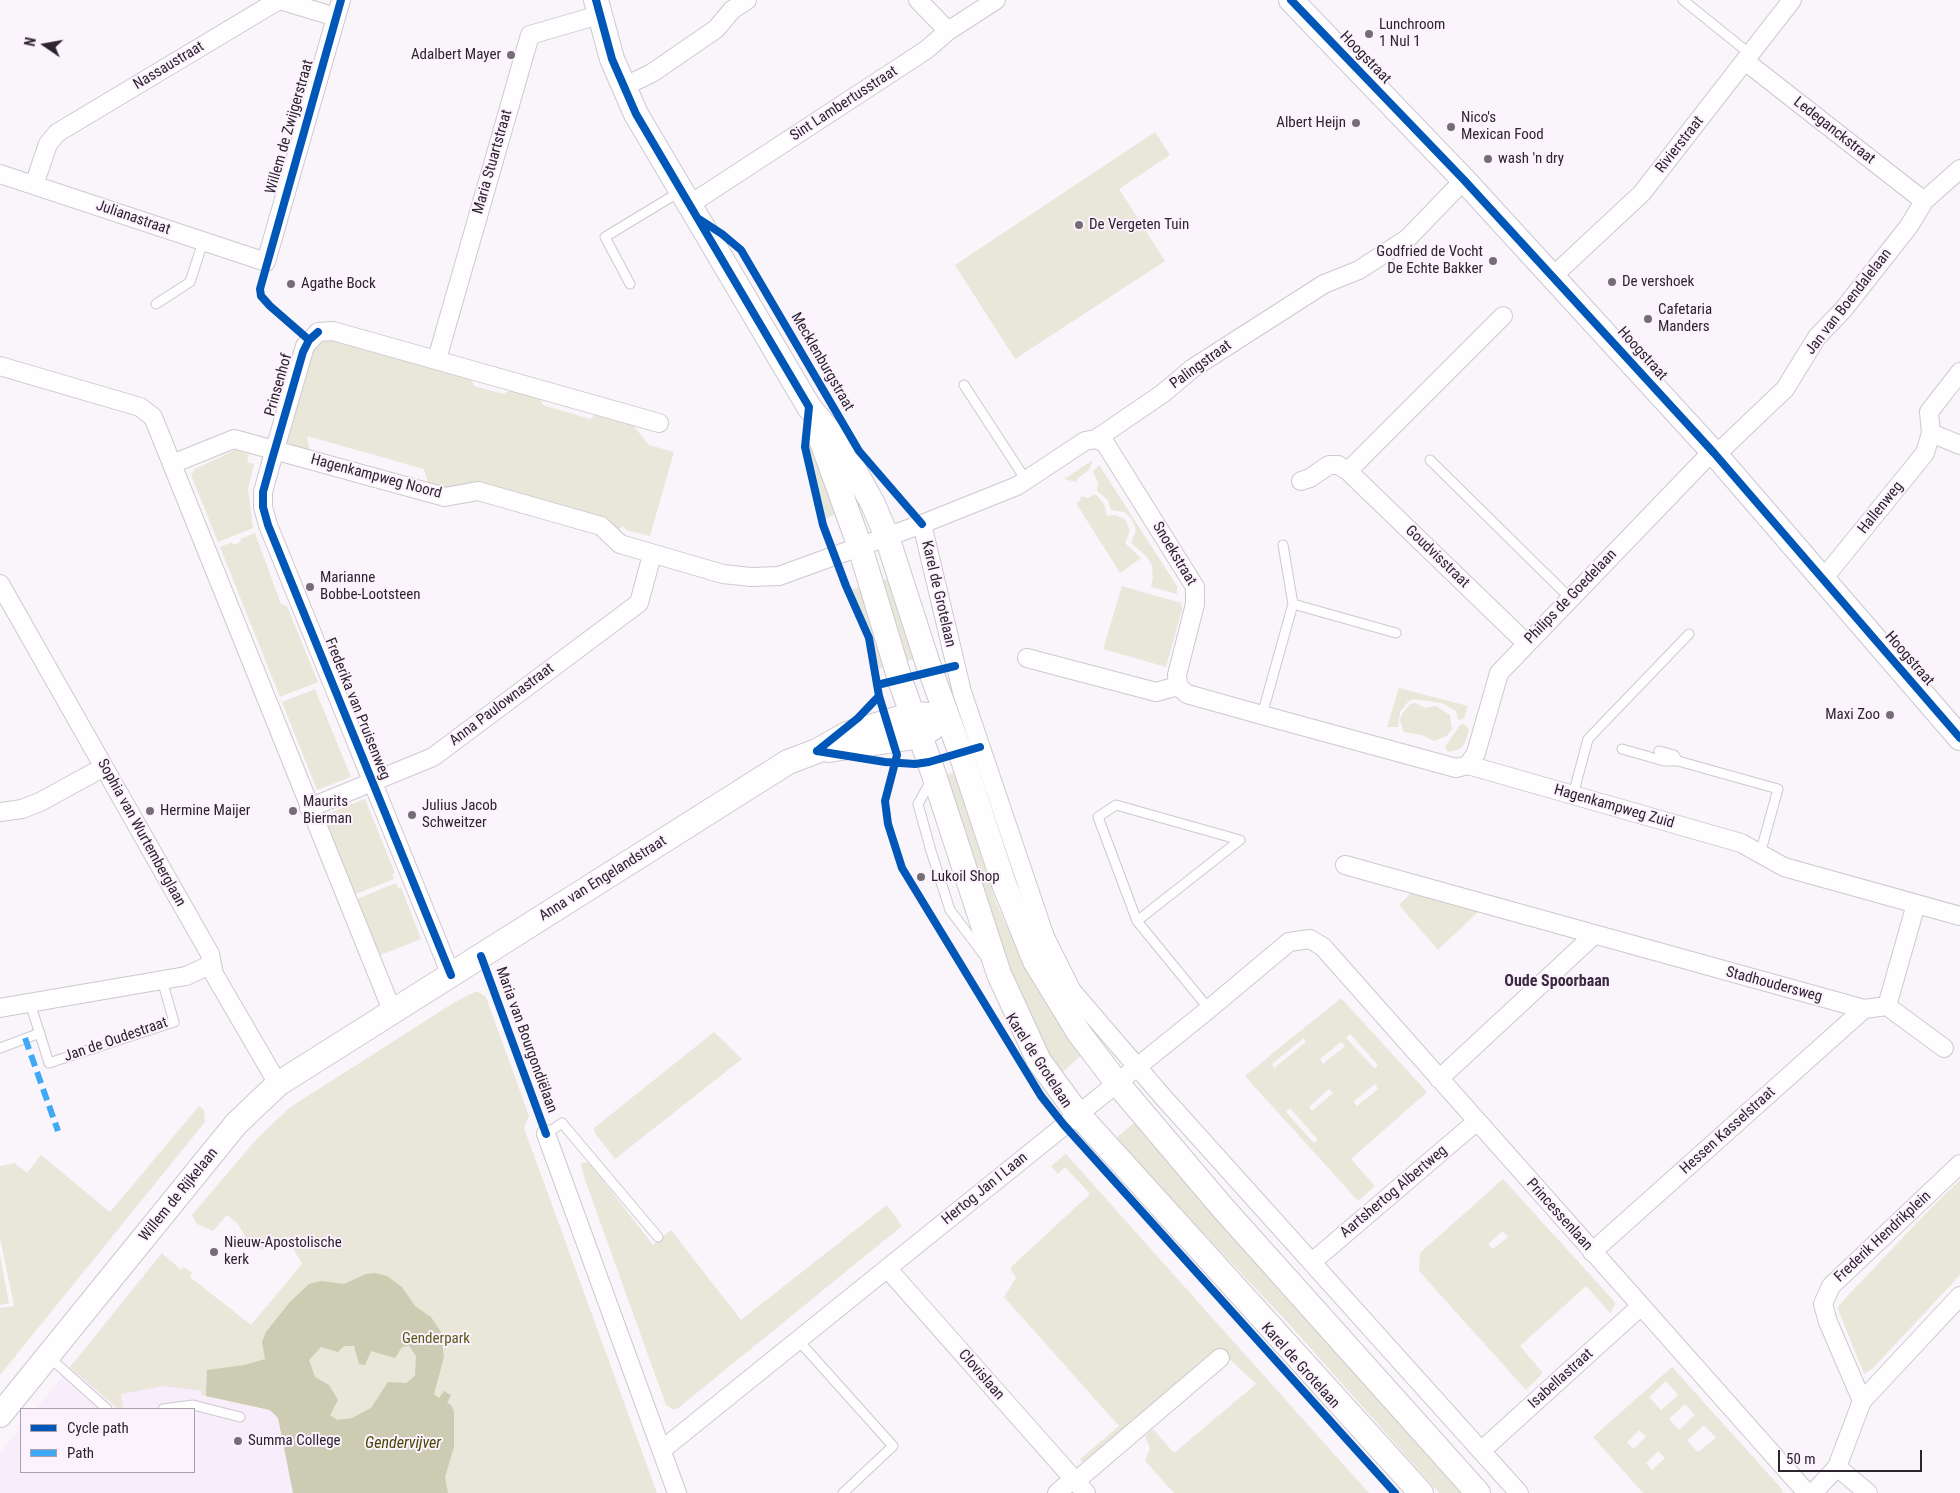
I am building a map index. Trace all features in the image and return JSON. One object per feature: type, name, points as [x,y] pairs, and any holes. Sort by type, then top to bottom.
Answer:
[{"type":"main road","name":"Hoogstraat","points":[[1291,0],[1464,180],[1714,453],[1960,738]]},
{"type":"main road","name":"Mecklenburgstraat","points":[[598,7],[612,59],[636,114],[809,407],[840,444],[873,504],[887,537]]},
{"type":"main road","name":"Mecklenburgstraat","points":[[809,407],[860,548]]},
{"type":"main road","name":"Karel de Grotelaan","points":[[887,537],[927,661],[948,716],[1004,884],[1035,961],[1079,1033],[1117,1082],[1222,1207],[1478,1493]]},
{"type":"main road","name":"Karel de Grotelaan","points":[[860,548],[999,974],[1039,1061],[1078,1114],[1421,1493]]},
{"type":"main road","name":"Anna van Engelandstraat","points":[[393,1013],[788,762],[817,751],[847,734],[913,714],[948,716]]},
{"type":"main road","name":"Anna van Engelandstraat","points":[[817,751],[863,746],[921,736],[948,716]]},
{"type":"main road","name":"Willem de Rijkelaan","points":[[0,1415],[236,1124],[278,1084],[393,1013]]},
{"type":"street","name":"Nassaustraat","points":[[34,185],[48,144],[57,133],[280,0],[336,17]]},
{"type":"street","name":"Willem de Zwijgerstraat","points":[[266,262],[340,0]]},
{"type":"street","points":[[623,86],[652,73],[716,29],[732,10],[747,0]]},
{"type":"street","points":[[918,0],[948,32]]},
{"type":"street","name":"Sint Lambertusstraat","points":[[685,198],[926,50],[948,32],[996,0]]},
{"type":"street","name":"Rivierstraat","points":[[1552,277],[1642,193],[1792,0]]},
{"type":"street","name":"Maria Stuartstraat","points":[[437,359],[530,35],[598,7]]},
{"type":"street","name":"Ledeganckstraat","points":[[1747,58],[1924,201]]},
{"type":"street","name":"Julianastraat","points":[[0,174],[266,262]]},
{"type":"street","name":"Jan van Boendalelaan","points":[[1714,453],[1723,448],[1785,390],[1817,338],[1849,303],[1909,226],[1924,201],[1958,179]]},
{"type":"street","name":"Palingstraat","points":[[922,524],[1017,486],[1085,441],[1096,439],[1162,394],[1193,368],[1324,284],[1359,270],[1408,238],[1464,180]]},
{"type":"street","points":[[1301,481],[1310,478],[1329,465],[1338,465],[1348,471],[1503,316]]},
{"type":"street","name":"Prinsenhof","points":[[274,450],[303,352],[309,340],[318,332],[333,331],[659,423]]},
{"type":"street","points":[[1,369],[146,410],[153,417],[393,1013]]},
{"type":"street","name":"Hallenweg","points":[[1822,579],[1925,453],[1931,433],[1929,412],[1960,372]]},
{"type":"street","points":[[1931,433],[1960,445]]},
{"type":"street","name":"Hagenkampweg Noord","points":[[172,464],[234,438],[446,497],[478,491],[601,526],[620,544],[723,574],[766,577],[791,574],[922,524]]},
{"type":"street","name":"Snoekstraat","points":[[1096,439],[1105,443],[1196,587],[1196,598],[1177,675],[1178,686]]},
{"type":"street","name":"Frederika van Pruisenweg","points":[[274,450],[263,492],[263,507],[268,525],[451,975]]},
{"type":"street","name":"Philips de Goedelaan","points":[[1468,765],[1476,754],[1499,673],[1705,459],[1714,453]]},
{"type":"street","name":"Goudvisstraat","points":[[1348,471],[1526,643]]},
{"type":"street","name":"Karel de Grotelaan","points":[[922,524],[962,692],[1045,937],[1072,991],[1519,1493]]},
{"type":"street","name":"Anna Paulownastraat","points":[[309,808],[433,756],[639,602],[652,554]]},
{"type":"street","name":"Sophia van Wurtemberglaan","points":[[3,595],[104,767],[210,954],[214,974],[278,1084]]},
{"type":"street","points":[[1027,658],[1156,692],[1178,686]]},
{"type":"street","name":"Hagenkampweg Zuid","points":[[1178,686],[1187,694],[1262,715],[1456,768],[1468,765],[1740,843],[1784,867],[1960,916]]},
{"type":"street","points":[[0,812],[22,809],[40,802],[104,767]]},
{"type":"street","name":"Stadhoudersweg","points":[[1346,865],[1864,1009],[1887,1006]]},
{"type":"street","points":[[1916,904],[1887,1006],[1944,1048]]},
{"type":"street","points":[[1439,1079],[1594,935]]},
{"type":"street","name":"Hertog Jan I Laan","points":[[663,1449],[1289,942],[1310,939]]},
{"type":"street","name":"Princessenlaan","points":[[1310,939],[1323,947],[1476,1122],[1807,1493]]},
{"type":"street","points":[[0,1008],[186,976],[212,964]]},
{"type":"street","name":"Hessen Kasselstraat","points":[[1592,1252],[1864,1009]]},
{"type":"street","name":"Aartshertog Albertweg","points":[[1312,1262],[1476,1122]]},
{"type":"street","name":"Maria van Bourgondiëlaan","points":[[546,1134],[678,1493]]},
{"type":"street","name":"Frederik Hendrikplein","points":[[1862,1401],[1828,1322],[1823,1304],[1831,1286],[1960,1164]]},
{"type":"street","name":"Clovislaan","points":[[887,1268],[1078,1484]]},
{"type":"street","points":[[1813,1493],[1837,1467],[1862,1401],[1960,1296]]},
{"type":"street","name":"Isabellastraat","points":[[1481,1451],[1641,1306]]},
{"type":"street","points":[[1057,1493],[1078,1484],[1220,1358]]},
{"type":"street","points":[[1837,1467],[1868,1493]]},
{"type":"lane","points":[[1683,0],[1747,58]]},
{"type":"lane","points":[[630,284],[606,237],[685,198]]},
{"type":"lane","points":[[156,304],[190,282],[203,242]]},
{"type":"lane","points":[[964,385],[1026,480]]},
{"type":"lane","points":[[1430,460],[1571,599]]},
{"type":"lane","points":[[1262,715],[1293,604],[1283,545]]},
{"type":"lane","points":[[1293,604],[1396,633]]},
{"type":"lane","points":[[1573,795],[1588,739],[1689,634]]},
{"type":"lane","points":[[1622,749],[1664,761],[1678,761],[1778,789],[1760,854]]},
{"type":"lane","points":[[1659,751],[1674,755],[1678,761]]},
{"type":"lane","points":[[1137,921],[1240,840],[1116,805],[1098,817],[1137,921],[1208,1009]]},
{"type":"lane","name":"Jan de Oudestraat","points":[[30,1003],[49,1063],[174,1022],[162,980]]},
{"type":"lane","points":[[0,1048],[40,1033]]},
{"type":"lane","points":[[546,1134],[562,1123],[658,1237]]},
{"type":"lane","points":[[798,1340],[893,1446],[843,1493]]},
{"type":"lane","points":[[48,1356],[107,1408]]},
{"type":"lane","points":[[169,1408],[193,1404],[240,1417]]},
{"type":"shaded area","name":"Summa College","points":[[70,1367],[202,1390],[202,1395],[270,1410],[278,1418],[288,1465],[319,1493],[0,1493],[0,1454],[20,1428],[20,1473],[195,1473],[195,1408],[37,1408]]},
{"type":"green space","name":"De Vergeten Tuin","points":[[1155,132],[1170,155],[1119,189],[1165,261],[1015,359],[955,265]]},
{"type":"green space","points":[[328,338],[471,378],[474,386],[504,394],[512,389],[540,397],[543,405],[590,419],[597,413],[632,424],[649,445],[674,452],[650,536],[626,530],[623,526],[617,531],[429,486],[424,469],[307,436],[310,453],[285,445],[313,348],[322,339]]},
{"type":"green space","points":[[815,440],[840,512],[825,519],[808,448],[808,442]]},
{"type":"green space","points":[[235,450],[249,454],[247,462],[254,464],[248,489],[253,528],[218,542],[191,475],[195,469]]},
{"type":"green space","points":[[1093,460],[1089,470],[1078,478],[1076,482],[1064,479]]},
{"type":"green space","points":[[1099,465],[1177,586],[1177,594],[1151,587],[1153,577],[1152,566],[1147,557],[1131,543],[1136,530],[1132,520],[1125,512],[1111,510],[1108,500],[1097,491],[1098,483],[1093,472]]},
{"type":"green space","points":[[1095,494],[1104,504],[1107,516],[1115,515],[1125,519],[1130,531],[1125,543],[1141,558],[1120,573],[1076,503],[1080,501],[1081,496],[1088,498]]},
{"type":"green space","points":[[255,533],[281,604],[287,606],[318,682],[280,697],[220,547],[232,542],[233,545],[241,542],[240,539]]},
{"type":"green space","points":[[894,577],[920,658],[901,662],[876,582]]},
{"type":"green space","points":[[865,586],[890,665],[879,669],[870,630],[851,589]]},
{"type":"green space","points":[[1122,586],[1181,603],[1182,610],[1166,667],[1103,649]]},
{"type":"green space","points":[[1399,688],[1468,706],[1464,719],[1458,720],[1456,711],[1442,703],[1413,699],[1400,712],[1398,727],[1387,727]]},
{"type":"green space","points":[[315,689],[351,777],[317,790],[282,702]]},
{"type":"green space","points":[[1416,703],[1425,708],[1436,706],[1450,715],[1452,729],[1447,736],[1434,741],[1422,735],[1404,732],[1400,720],[1402,714],[1410,704]]},
{"type":"green space","points":[[1464,724],[1469,730],[1465,743],[1460,749],[1448,752],[1445,747],[1460,725]]},
{"type":"green space","points":[[960,770],[966,784],[963,800],[997,905],[1025,966],[1050,1010],[1081,1056],[1060,1074],[1045,1051],[1022,1004],[942,776]]},
{"type":"green space","points":[[365,799],[395,873],[392,874],[394,879],[353,895],[322,816]]},
{"type":"green space","points":[[396,883],[398,888],[401,887],[421,939],[378,956],[355,900]]},
{"type":"green space","points":[[1412,892],[1479,911],[1438,950],[1399,905]]},
{"type":"green space","name":"Genderpark","points":[[477,991],[486,997],[529,1116],[524,1128],[657,1493],[319,1493],[288,1465],[278,1418],[270,1410],[201,1395],[202,1391],[164,1386],[121,1394],[123,1408],[117,1408],[70,1367],[162,1253],[181,1270],[184,1267],[192,1273],[190,1277],[251,1325],[302,1264],[286,1236],[263,1250],[250,1244],[237,1223],[227,1215],[213,1231],[197,1224],[192,1215],[254,1142],[289,1108],[455,1002]]},
{"type":"green space","points":[[1341,998],[1427,1092],[1351,1159],[1375,1186],[1358,1201],[1245,1076]],"holes":[[[1350,1034],[1378,1065],[1375,1069],[1346,1038]],[[1304,1038],[1306,1042],[1274,1068],[1272,1064]],[[1341,1042],[1345,1046],[1323,1064],[1320,1059]],[[1375,1084],[1378,1089],[1357,1106],[1353,1102]],[[1329,1089],[1333,1093],[1312,1111],[1309,1107]],[[1290,1108],[1318,1140],[1314,1143],[1286,1112]]]},
{"type":"green space","points":[[714,1032],[742,1059],[615,1159],[595,1133],[594,1128]]},
{"type":"green space","points":[[199,1106],[204,1110],[205,1122],[0,1375],[0,1308],[14,1306],[0,1238],[0,1166],[15,1163],[27,1173],[41,1155],[110,1212]]},
{"type":"green space","points":[[1135,1122],[1463,1493],[1439,1493],[1290,1325],[1115,1139]]},
{"type":"green space","points":[[1066,1154],[1369,1493],[1174,1493],[1145,1461],[1150,1448],[1145,1436],[1153,1429],[1174,1453],[1256,1384],[1219,1349],[1085,1465],[1080,1459],[1119,1426],[1004,1297],[1016,1278],[1010,1268],[1090,1194],[1065,1167],[1058,1174],[1051,1166]]},
{"type":"green space","points":[[584,1162],[590,1164],[653,1245],[671,1230],[741,1320],[887,1205],[902,1226],[677,1409],[672,1409],[666,1405],[585,1180],[581,1164]]},
{"type":"green space","points":[[1503,1179],[1614,1301],[1615,1305],[1610,1313],[1586,1286],[1520,1346],[1543,1373],[1526,1390],[1419,1271],[1420,1253]],"holes":[[[1503,1231],[1508,1237],[1493,1249],[1488,1244]]]},
{"type":"green space","points":[[1960,1180],[1960,1275],[1872,1369],[1864,1374],[1838,1309],[1839,1305]]},
{"type":"green space","points":[[0,1255],[9,1303],[0,1305]]},
{"type":"green space","points":[[1672,1367],[1781,1488],[1783,1493],[1643,1493],[1593,1437]],"holes":[[[1666,1381],[1678,1395],[1661,1410],[1649,1397]],[[1685,1404],[1695,1415],[1679,1430],[1669,1419]],[[1704,1425],[1716,1438],[1698,1452],[1687,1441]],[[1639,1430],[1646,1437],[1633,1449],[1627,1442]],[[1658,1451],[1665,1458],[1652,1470],[1646,1463]]]},
{"type":"water","name":"Gendervijver","points":[[375,1273],[387,1276],[402,1287],[415,1306],[431,1317],[441,1332],[444,1357],[434,1394],[439,1398],[444,1391],[451,1395],[447,1403],[451,1405],[454,1412],[454,1447],[445,1477],[448,1493],[293,1493],[278,1418],[270,1410],[206,1396],[207,1370],[244,1365],[265,1359],[262,1342],[266,1332],[289,1303],[309,1284],[321,1281],[344,1284],[366,1274]],"holes":[[[344,1346],[354,1346],[359,1364],[365,1365],[371,1351],[395,1358],[402,1347],[409,1346],[416,1356],[415,1376],[406,1383],[388,1382],[371,1408],[352,1418],[337,1420],[330,1415],[338,1400],[329,1385],[315,1377],[309,1360],[321,1347],[338,1352]]]},
{"type":"marked path","points":[[25,1038],[58,1131]]},
{"type":"cycle path","points":[[309,340],[270,306],[261,296],[260,289],[341,0]]},
{"type":"cycle path","points":[[596,0],[612,59],[636,114],[809,407],[805,447],[823,525],[846,586],[869,638],[879,696],[897,755],[885,801],[888,824],[902,868],[1041,1096],[1064,1125],[1395,1493]]},
{"type":"cycle path","points":[[1291,0],[1464,180],[1714,453],[1960,738]]},
{"type":"cycle path","points":[[699,219],[722,234],[741,250],[859,451],[922,524]]},
{"type":"cycle path","points":[[318,332],[309,340],[303,352],[263,492],[263,507],[268,525],[451,975]]},
{"type":"cycle path","points":[[877,685],[955,666]]},
{"type":"cycle path","points":[[817,751],[858,718],[879,696]]},
{"type":"cycle path","points":[[817,751],[885,762],[915,764],[929,762],[980,747]]},
{"type":"cycle path","points":[[481,956],[546,1134]]},
{"type":"place","name":"Lunchroom 1 Nul 1","points":[[1369,34]]},
{"type":"place","name":"Adalbert Mayer","points":[[511,55]]},
{"type":"place","name":"Albert Heijn","points":[[1356,123]]},
{"type":"place","name":"Nico's Mexican Food","points":[[1451,127]]},
{"type":"place","name":"wash 'n dry","points":[[1488,159]]},
{"type":"place","name":"De Vergeten Tuin","points":[[1079,225]]},
{"type":"place","name":"Godfried de Vocht De Echte Bakker","points":[[1493,261]]},
{"type":"place","name":"De vershoek","points":[[1612,282]]},
{"type":"place","name":"Agathe Bock","points":[[291,284]]},
{"type":"place","name":"Cafetaria Manders","points":[[1648,319]]},
{"type":"place","name":"Marianne Bobbe-Lootsteen","points":[[310,587]]},
{"type":"place","name":"Maxi Zoo","points":[[1890,715]]},
{"type":"place","name":"Hermine Maijer","points":[[150,811]]},
{"type":"place","name":"Maurits Bierman","points":[[293,811]]},
{"type":"place","name":"Julius Jacob Schweitzer","points":[[412,815]]},
{"type":"place","name":"Lukoil Shop","points":[[921,877]]},
{"type":"place","name":"Nieuw-Apostolische kerk","points":[[214,1252]]},
{"type":"place","name":"Summa College","points":[[238,1441]]},
{"type":"district","name":"Oude Spoorbaan","points":[[1557,982]]}]
